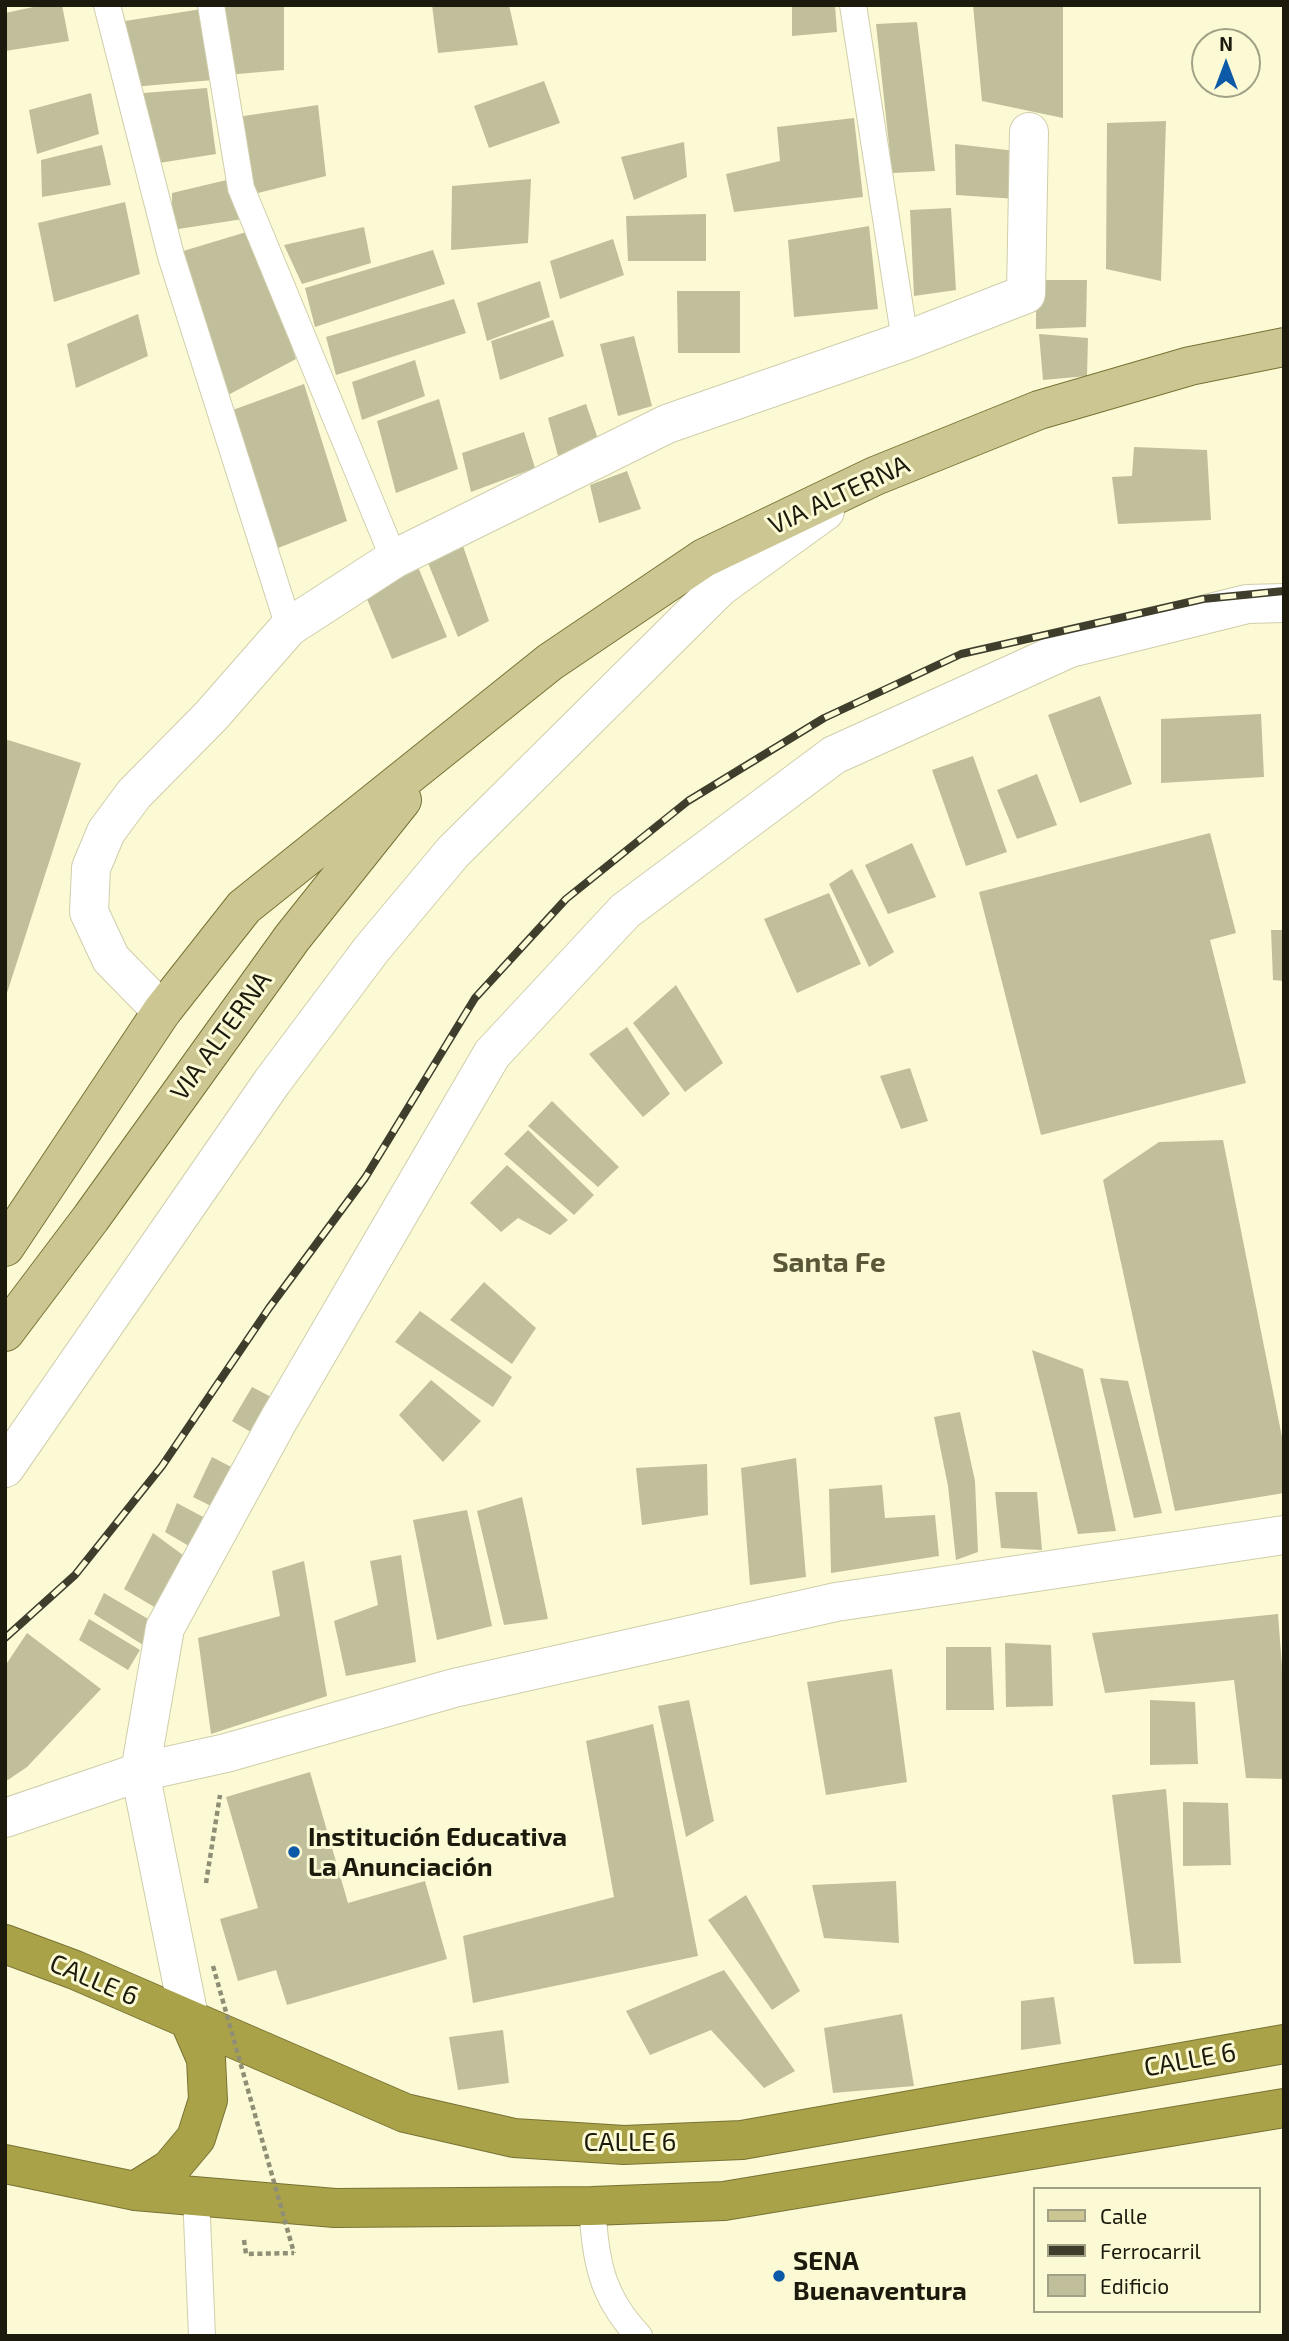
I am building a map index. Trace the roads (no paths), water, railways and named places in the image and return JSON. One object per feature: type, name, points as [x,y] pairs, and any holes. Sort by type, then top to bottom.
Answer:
[{"type":"highway","name":"CALLE 6","points":[[5,1944],[75,1970],[405,2113],[514,2138],[624,2146],[742,2140],[1284,2043]]},
{"type":"highway","points":[[135,2191],[170,2169],[196,2138],[208,2099],[206,2059],[190,2022]]},
{"type":"highway","points":[[5,2164],[135,2191],[196,2194],[335,2208],[592,2206],[724,2200],[1284,2108]]},
{"type":"main road","name":"VIA ALTERNA","points":[[5,1247],[162,1011],[244,906],[550,662],[704,558],[875,476],[1039,410],[1190,366],[1284,347]]},
{"type":"main road","name":"VIA ALTERNA","points":[[7,1329],[91,1218],[292,938],[445,747]]},
{"type":"street","points":[[162,1011],[111,959],[89,912],[91,868],[106,832],[134,793],[211,716],[289,627],[394,559],[667,424],[905,341],[1027,294],[1029,132]]},
{"type":"street","points":[[5,1468],[272,1082],[371,950],[453,852],[720,587],[875,476]]},
{"type":"street","points":[[190,2022],[140,1772],[164,1628],[278,1421],[492,1054],[625,911],[834,755],[1070,648],[1247,604],[1284,603]]},
{"type":"street","points":[[5,1818],[140,1772],[226,1753],[454,1688],[836,1602],[1284,1535]]},
{"type":"lane","points":[[107,5],[171,256],[289,627]]},
{"type":"lane","points":[[211,5],[241,188],[394,559]]},
{"type":"lane","points":[[853,5],[905,341]]},
{"type":"lane","points":[[196,2194],[202,2336]]},
{"type":"lane","points":[[592,2206],[596,2260],[620,2316],[639,2336]]},
{"type":"railway","points":[[5,1638],[75,1575],[162,1466],[269,1308],[365,1178],[475,998],[566,899],[688,801],[824,718],[961,654],[1203,599],[1284,591]]},
{"type":"place","name":"Institución Educativa La Anunciación","points":[[294,1852]]},
{"type":"place","name":"SENA Buenaventura","points":[[779,2276]]},
{"type":"district","name":"Santa Fe","points":[[829,1263]]}]
